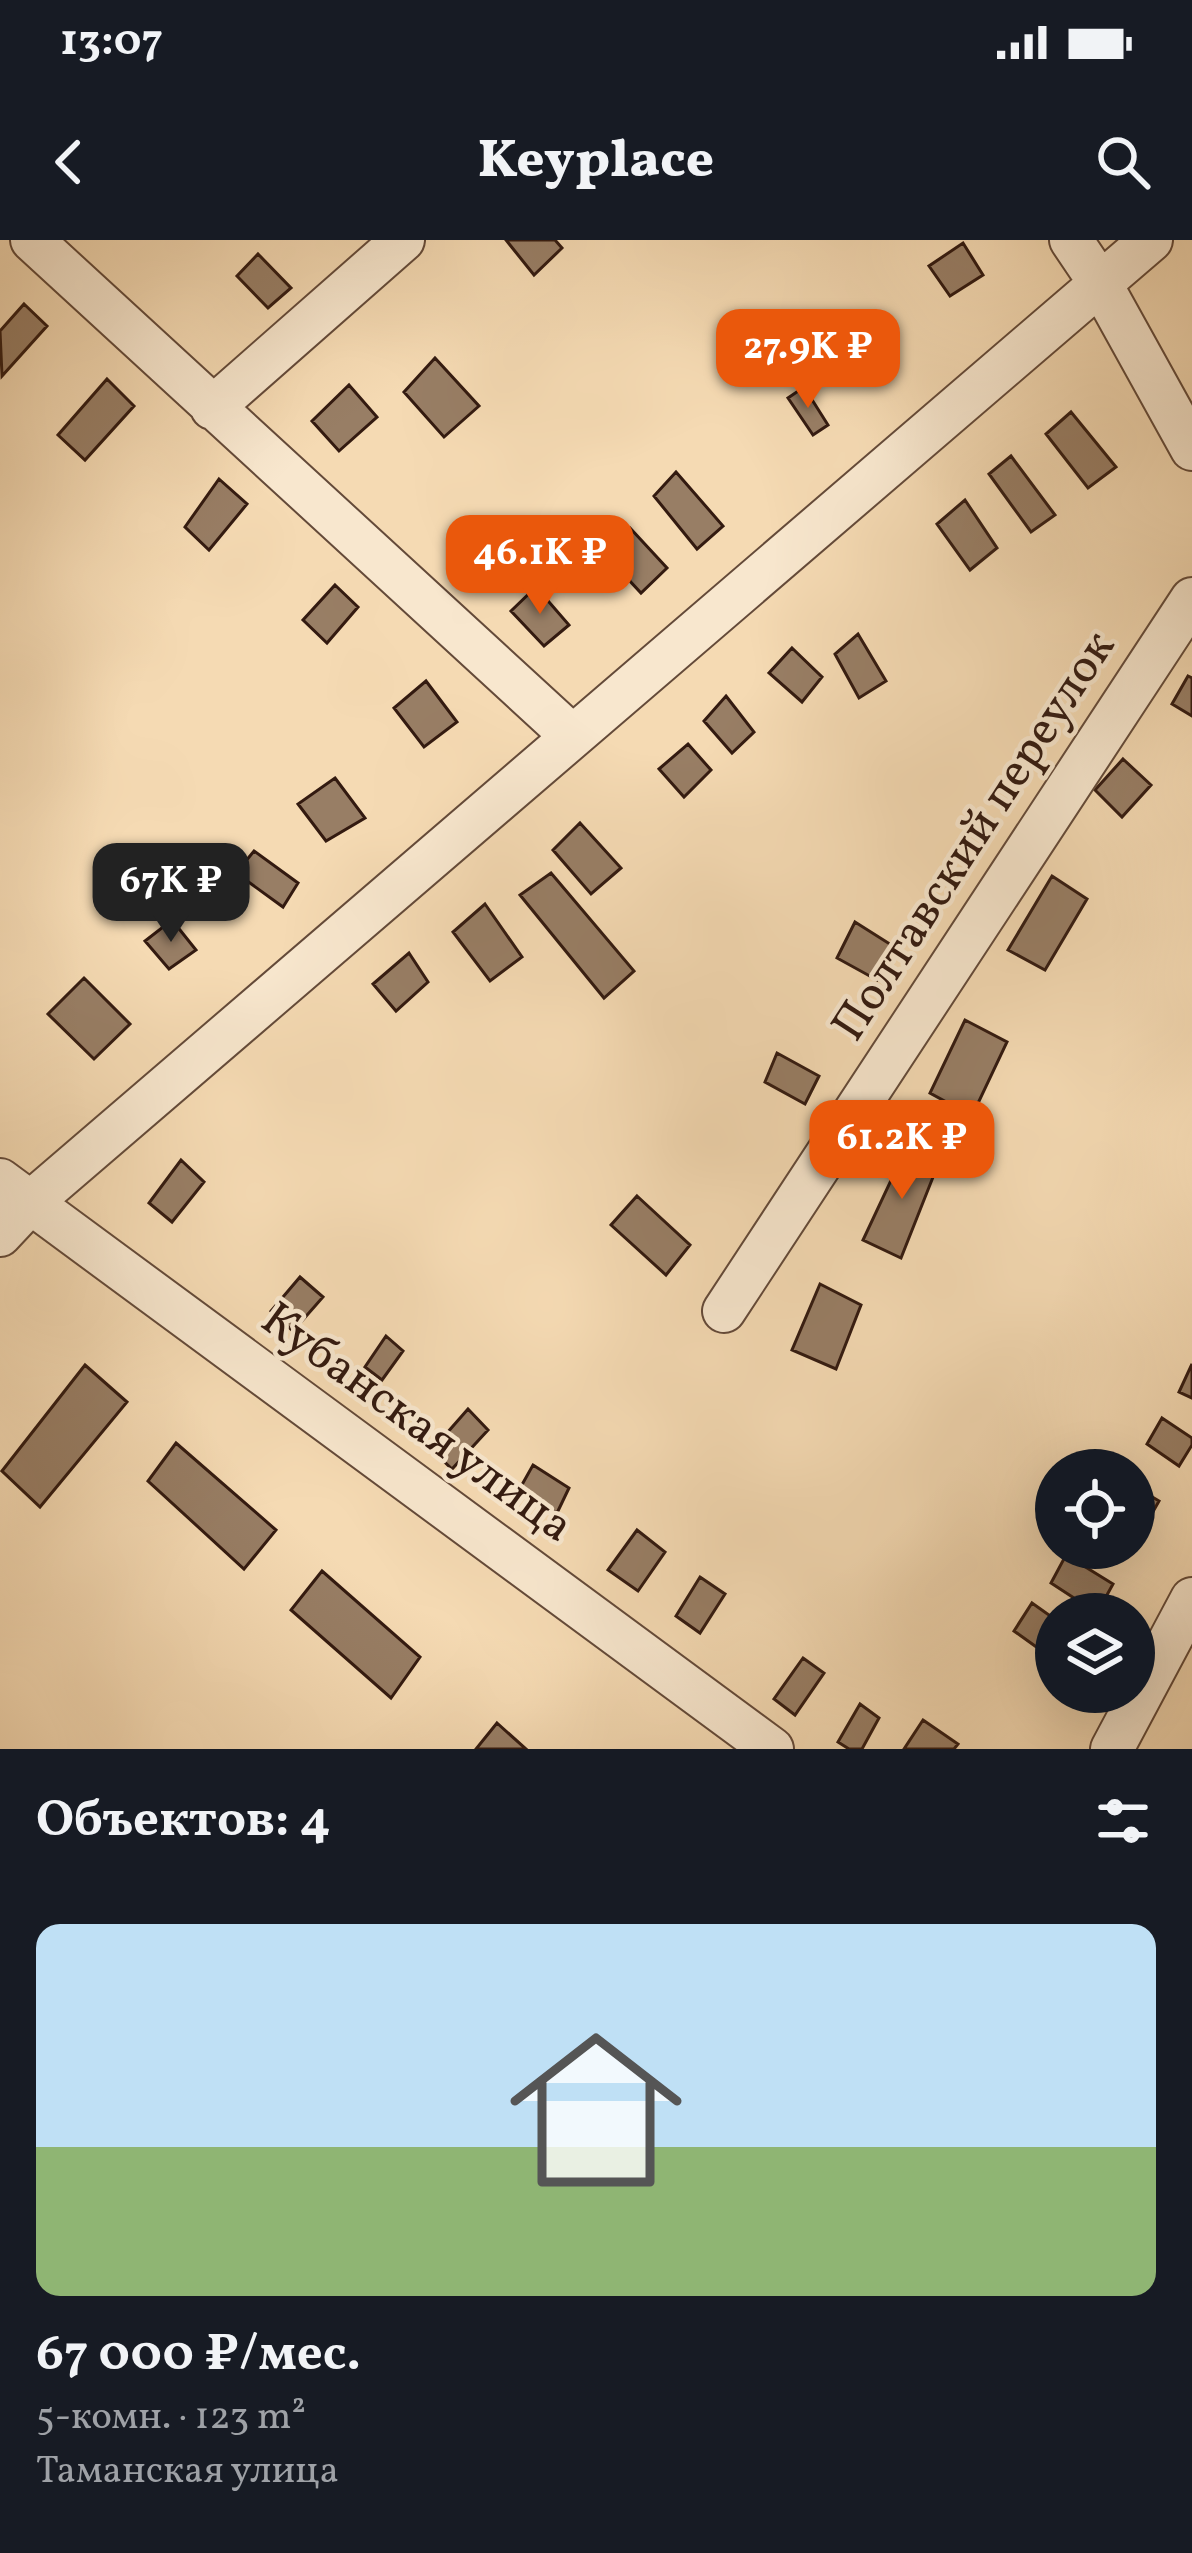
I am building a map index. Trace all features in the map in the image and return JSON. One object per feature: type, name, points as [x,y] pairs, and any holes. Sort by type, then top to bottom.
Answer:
[{"type":"street","points":[[32,240],[572,736]]},
{"type":"street","points":[[212,408],[403,240]]},
{"type":"street","points":[[1071,240],[1192,449]]},
{"type":"street","points":[[0,1235],[15,1191],[572,736],[1150,240]]},
{"type":"street","name":"Полтавский переулок","points":[[724,1311],[1192,599]]},
{"type":"street","name":"Кубанская улица","points":[[15,1191],[772,1749]]},
{"type":"street","points":[[1112,1749],[1192,1599]]},
{"type":"building","points":[[506,240],[555,240],[562,248],[534,275]]},
{"type":"building","points":[[963,243],[983,275],[950,296],[929,266]]},
{"type":"building","points":[[258,254],[291,288],[268,308],[237,276]]},
{"type":"building","points":[[24,304],[47,326],[2,376],[0,331]]},
{"type":"building","points":[[884,319],[898,345],[870,362],[856,337]]},
{"type":"building","points":[[435,358],[479,406],[444,437],[404,392]]},
{"type":"building","points":[[107,379],[134,406],[85,460],[58,435]]},
{"type":"building","points":[[349,385],[377,417],[339,451],[312,421]]},
{"type":"building","points":[[804,387],[828,425],[813,435],[788,398]]},
{"type":"building","points":[[1071,412],[1116,467],[1088,488],[1046,434]]},
{"type":"building","points":[[1011,456],[1055,515],[1031,532],[989,474]]},
{"type":"building","points":[[676,472],[723,526],[697,549],[654,496]]},
{"type":"building","points":[[219,479],[247,504],[209,550],[185,527]]},
{"type":"building","points":[[965,500],[997,548],[970,570],[937,524]]},
{"type":"building","points":[[630,528],[667,568],[641,593],[603,552]]},
{"type":"building","points":[[335,585],[358,607],[327,643],[303,620]]},
{"type":"building","points":[[536,587],[569,625],[544,646],[511,611]]},
{"type":"building","points":[[858,634],[886,681],[859,698],[835,654]]},
{"type":"building","points":[[792,648],[822,677],[802,702],[769,673]]},
{"type":"building","points":[[1188,676],[1192,678],[1192,716],[1172,704]]},
{"type":"building","points":[[426,681],[457,722],[424,747],[394,708]]},
{"type":"building","points":[[726,696],[754,732],[732,753],[704,721]]},
{"type":"building","points":[[688,744],[711,770],[684,797],[659,769]]},
{"type":"building","points":[[1123,759],[1151,785],[1122,817],[1095,790]]},
{"type":"building","points":[[335,778],[365,818],[326,841],[298,804]]},
{"type":"building","points":[[580,823],[621,868],[591,894],[553,850]]},
{"type":"building","points":[[254,851],[298,883],[283,907],[236,873]]},
{"type":"building","points":[[551,873],[634,971],[604,998],[520,895]]},
{"type":"building","points":[[1052,876],[1087,899],[1045,970],[1008,950]]},
{"type":"building","points":[[485,904],[522,957],[490,981],[453,932]]},
{"type":"building","points":[[172,920],[196,950],[169,969],[145,941]]},
{"type":"building","points":[[855,922],[893,946],[877,980],[837,958]]},
{"type":"building","points":[[409,953],[428,982],[396,1011],[373,984]]},
{"type":"building","points":[[84,978],[130,1024],[94,1059],[48,1014]]},
{"type":"building","points":[[965,1020],[1007,1042],[972,1116],[930,1093]]},
{"type":"building","points":[[777,1053],[819,1076],[805,1104],[765,1082]]},
{"type":"building","points":[[908,1144],[939,1162],[901,1258],[863,1240]]},
{"type":"building","points":[[181,1160],[204,1182],[172,1222],[149,1203]]},
{"type":"building","points":[[637,1196],[690,1245],[666,1275],[611,1225]]},
{"type":"building","points":[[300,1277],[323,1297],[293,1331],[271,1311]]},
{"type":"building","points":[[820,1284],[861,1305],[836,1369],[792,1350]]},
{"type":"building","points":[[386,1336],[403,1351],[382,1380],[365,1367]]},
{"type":"building","points":[[1192,1364],[1192,1398],[1179,1392]]},
{"type":"building","points":[[85,1365],[127,1402],[40,1507],[2,1471]]},
{"type":"building","points":[[468,1409],[488,1430],[452,1469],[432,1450]]},
{"type":"building","points":[[1162,1418],[1192,1438],[1179,1466],[1147,1444]]},
{"type":"building","points":[[176,1443],[276,1530],[244,1569],[148,1481]]},
{"type":"building","points":[[533,1465],[569,1488],[557,1513],[519,1490]]},
{"type":"building","points":[[637,1530],[665,1552],[638,1591],[608,1570]]},
{"type":"building","points":[[1058,1569],[1089,1569],[1113,1584],[1108,1593],[1066,1593],[1051,1583]]},
{"type":"building","points":[[322,1571],[420,1657],[391,1698],[291,1610]]},
{"type":"building","points":[[700,1577],[725,1594],[700,1633],[676,1616]]},
{"type":"building","points":[[1032,1603],[1035,1605],[1035,1646],[1014,1631]]},
{"type":"building","points":[[803,1658],[824,1673],[795,1715],[774,1699]]},
{"type":"building","points":[[860,1704],[879,1718],[862,1749],[849,1749],[838,1742]]},
{"type":"building","points":[[923,1720],[958,1744],[954,1749],[904,1749]]},
{"type":"building","points":[[497,1723],[526,1749],[476,1749]]}]
